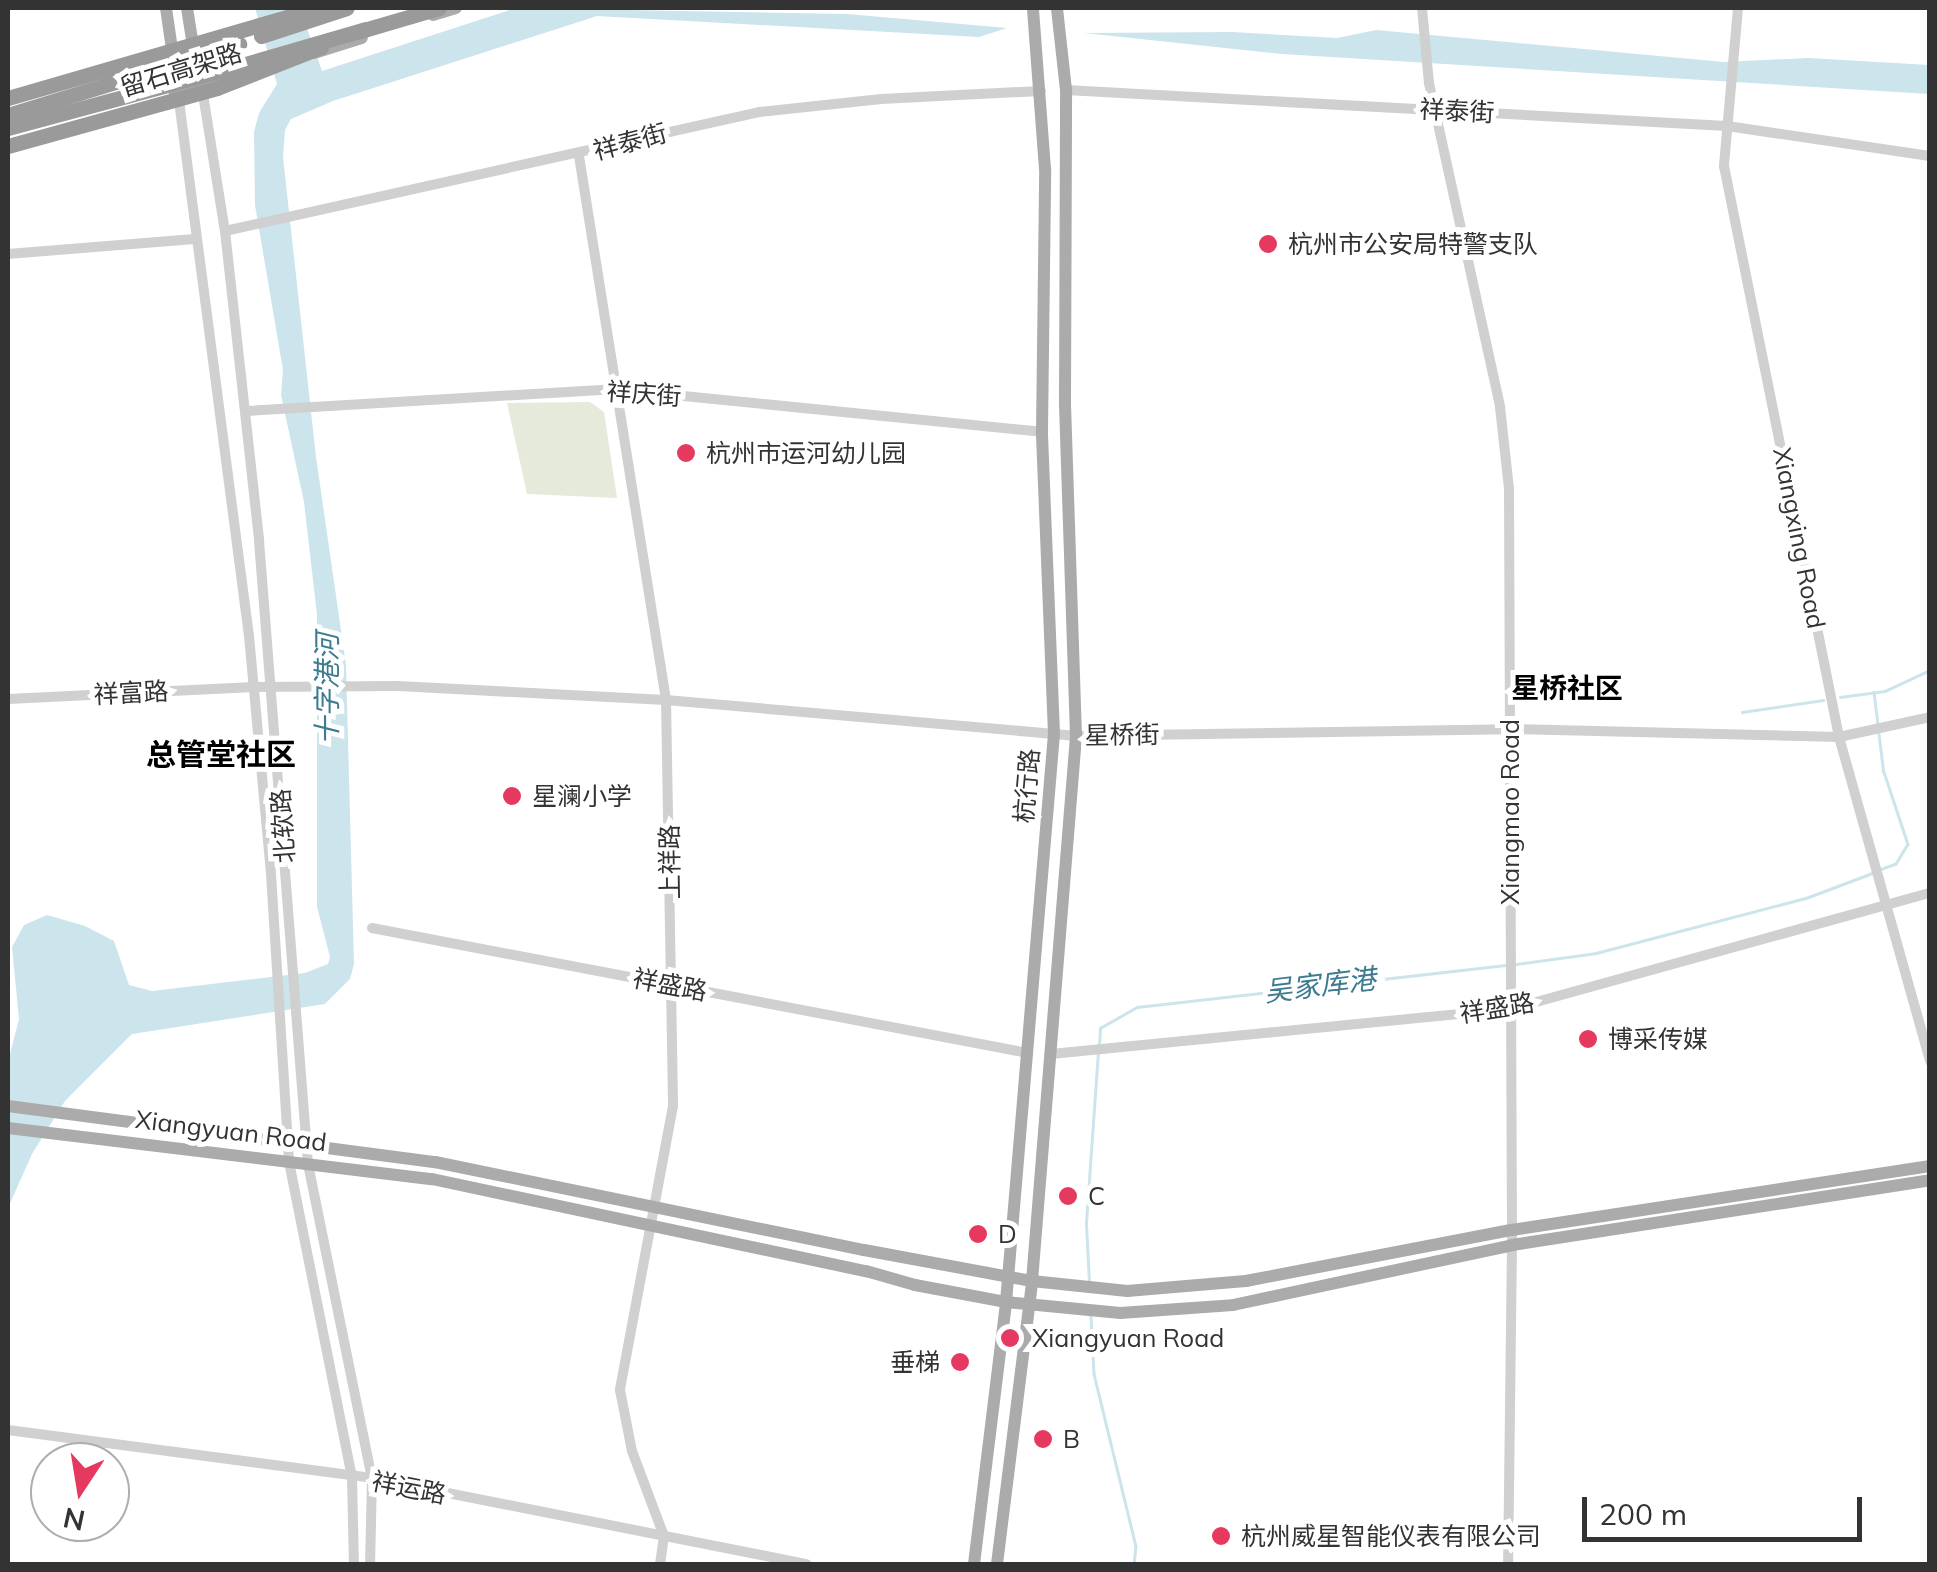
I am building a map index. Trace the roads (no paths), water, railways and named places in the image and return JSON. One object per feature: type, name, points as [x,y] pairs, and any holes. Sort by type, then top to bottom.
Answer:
[{"type":"highway","name":"留石高架路","points":[[8,115],[347,8]]},
{"type":"highway","name":"留石高架路","points":[[8,131],[439,8]]},
{"type":"highway","name":"留石高架路","points":[[8,98],[314,11]]},
{"type":"highway","name":"留石高架路","points":[[8,146],[217,88],[366,29]]},
{"type":"main road","points":[[166,8],[170,60],[178,90]]},
{"type":"main road","points":[[187,8],[202,84]]},
{"type":"main road","points":[[8,107],[332,8]]},
{"type":"main road","points":[[8,131],[264,69],[456,8]]},
{"type":"main road","name":"杭行路","points":[[974,1564],[1006,1302],[1054,734],[1042,432],[1045,169],[1033,8]]},
{"type":"main road","name":"杭行路","points":[[997,1564],[1032,1280],[1076,736],[1064,402],[1066,90],[1057,8]]},
{"type":"main road","name":"Xiangyuan Road","points":[[8,1106],[435,1162],[1008,1276],[1128,1291],[1246,1281],[1930,1166]]},
{"type":"main road","name":"Xiangyuan Road","points":[[8,1128],[464,1185],[1006,1302],[1120,1312],[1234,1305],[1512,1237],[1930,1180]]},
{"type":"street","name":"Xiangmao Road","points":[[1422,8],[1428,83],[1507,453],[1512,1237],[1508,1564]]},
{"type":"street","name":"Xiangxing Road","points":[[1738,8],[1724,166],[1839,737],[1883,906],[1930,1061]]},
{"type":"street","name":"北软路","points":[[202,84],[225,231],[246,411],[308,1164],[372,1478],[370,1564]]},
{"type":"street","name":"北软路","points":[[178,90],[254,687],[271,874],[276,1017],[289,1162],[352,1478],[354,1564]]},
{"type":"street","name":"祥泰街","points":[[1066,90],[1727,126],[1930,156]]},
{"type":"street","name":"祥泰街","points":[[225,231],[579,156],[679,128],[808,106],[1041,91]]},
{"type":"street","name":"上祥路","points":[[579,156],[613,389],[666,700],[673,1106],[620,1390],[632,1451],[664,1536],[660,1564]]},
{"type":"street","points":[[8,254],[194,239]]},
{"type":"street","name":"祥庆街","points":[[246,411],[613,389],[1042,432]]},
{"type":"street","name":"星桥街","points":[[254,687],[355,686],[666,700],[1076,736],[1510,730],[1839,737],[1930,717]]},
{"type":"street","name":"祥富路","points":[[8,699],[254,687]]},
{"type":"street","name":"祥盛路","points":[[1052,1054],[1511,1010],[1930,893]]},
{"type":"street","name":"祥盛路","points":[[372,928],[1028,1053]]},
{"type":"street","name":"祥运路","points":[[8,1430],[372,1478],[807,1564]]},
{"type":"water","name":"十字港河","points":[[255,8],[300,8],[322,71],[516,8],[847,14],[1007,28],[979,37],[597,16],[333,101],[291,119],[285,130],[283,157],[316,457],[346,665],[354,964],[350,979],[325,1004],[132,1034],[65,1101],[32,1154],[8,1208],[8,1062],[19,1019],[12,947],[24,925],[47,915],[85,926],[114,941],[129,985],[152,991],[305,973],[328,964],[330,957],[317,907],[317,615],[304,502],[281,395],[283,370],[255,205],[254,132],[259,113],[277,84]]},
{"type":"water","points":[[1376,30],[1724,62],[1808,58],[1929,65],[1929,94],[1282,54],[1084,33],[1232,32],[1337,38]]},
{"type":"waterway","points":[[1840,697],[1885,691],[1930,670]]},
{"type":"waterway","name":"吴家库港","points":[[1874,692],[1878,726]]},
{"type":"waterway","points":[[1742,712],[1823,700]]},
{"type":"waterway","name":"吴家库港","points":[[1879,734],[1884,772],[1908,844],[1896,864],[1882,869]]},
{"type":"waterway","name":"吴家库港","points":[[1516,964],[1596,953],[1806,898],[1875,872]]},
{"type":"waterway","name":"吴家库港","points":[[1099,1044],[1100,1028],[1137,1007],[1508,965]]},
{"type":"waterway","name":"吴家库港","points":[[1089,1283],[1086,1223],[1098,1052]]},
{"type":"waterway","name":"吴家库港","points":[[1091,1316],[1094,1374],[1136,1546],[1134,1564]]},
{"type":"place","name":"杭州市公安局特警支队","points":[[1268,244]]},
{"type":"place","name":"杭州市运河幼儿园","points":[[686,453]]},
{"type":"place","name":"星澜小学","points":[[512,796]]},
{"type":"place","name":"博采传媒","points":[[1588,1039]]},
{"type":"place","name":"C","points":[[1068,1196]]},
{"type":"place","name":"D","points":[[978,1234]]},
{"type":"place","name":"Xiangyuan Road","points":[[1010,1338]]},
{"type":"place","name":"垂梯","points":[[960,1362]]},
{"type":"place","name":"B","points":[[1043,1439]]},
{"type":"place","name":"杭州威星智能仪表有限公司","points":[[1221,1536]]},
{"type":"district","name":"星桥社区","points":[[1567,688]]},
{"type":"district","name":"总管堂社区","points":[[221,754]]}]
